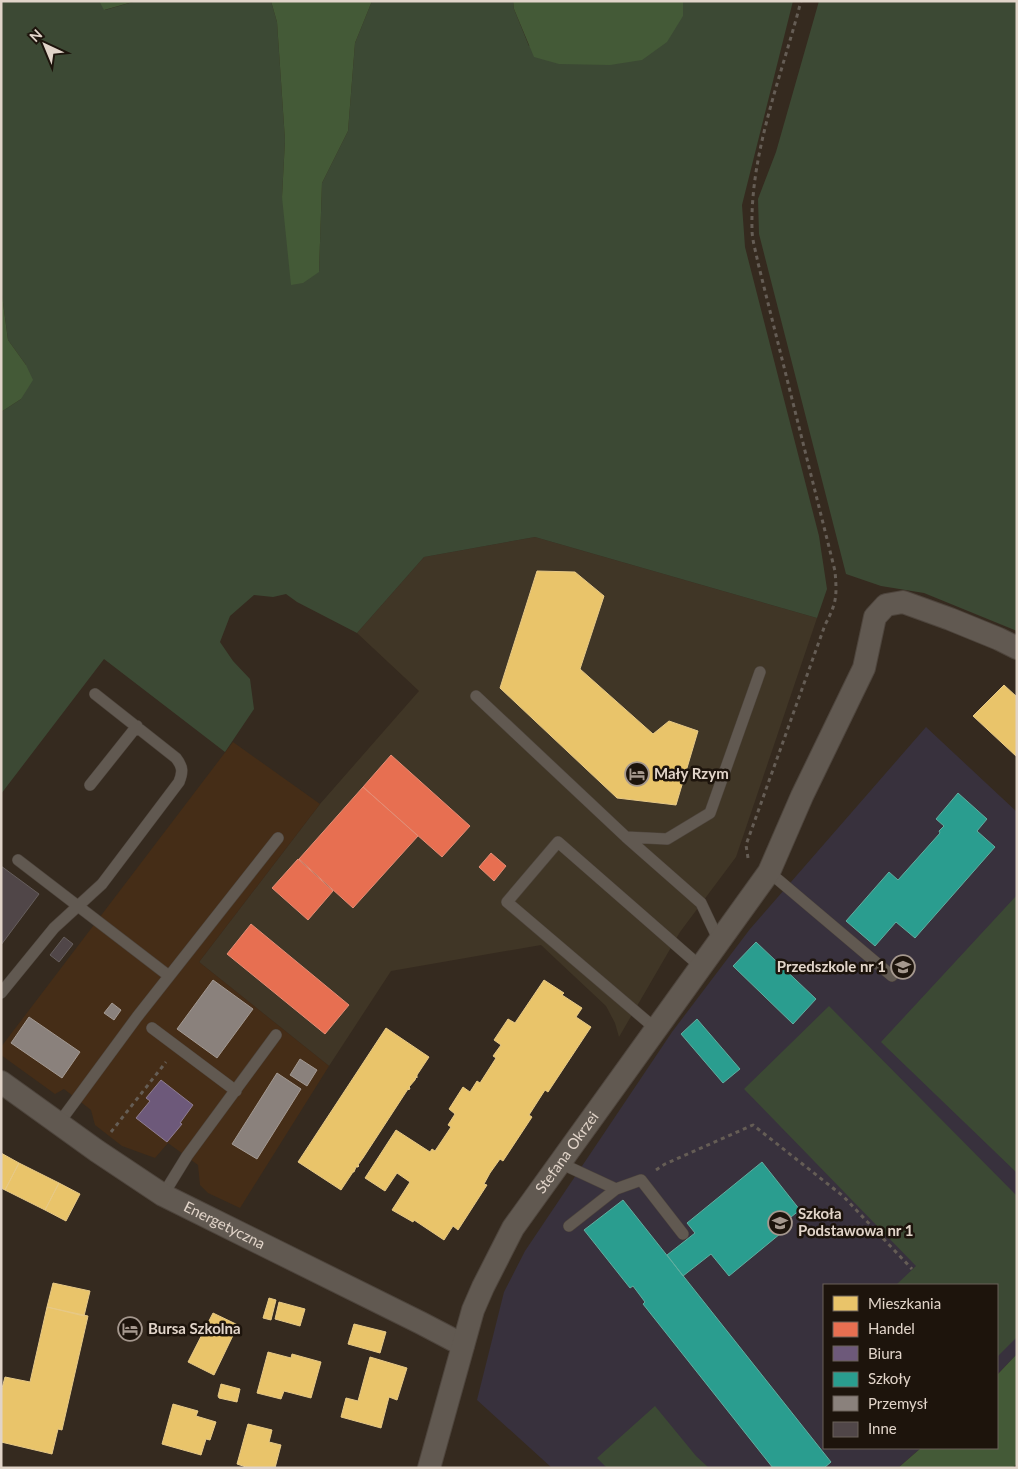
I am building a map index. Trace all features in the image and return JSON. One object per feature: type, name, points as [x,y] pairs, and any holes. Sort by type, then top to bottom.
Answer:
[{"type":"street","name":"Stefana Okrzei","points":[[429,1468],[476,1303],[513,1228],[763,880],[864,668],[875,617],[886,605],[903,602],[950,619],[1017,648]]},
{"type":"street","name":"Energetyczna","points":[[1,1082],[128,1172],[163,1194],[463,1344]]},
{"type":"lane","points":[[626,837],[667,840],[710,813],[760,672]]},
{"type":"lane","points":[[1,993],[54,928],[102,884],[179,782],[183,772],[181,764],[176,758],[95,694]]},
{"type":"lane","points":[[476,696],[626,837],[701,903],[720,941]]},
{"type":"lane","points":[[90,786],[136,726]]},
{"type":"lane","points":[[59,1123],[169,976],[278,838]]},
{"type":"lane","points":[[656,1029],[507,902],[558,842],[701,967]]},
{"type":"lane","points":[[18,860],[169,976]]},
{"type":"lane","points":[[763,880],[892,976]]},
{"type":"lane","points":[[152,1028],[236,1091]]},
{"type":"lane","points":[[163,1194],[175,1174],[276,1035]]},
{"type":"lane","points":[[560,1164],[616,1190]]},
{"type":"lane","points":[[569,1226],[616,1190],[641,1180],[683,1234]]},
{"type":"path","points":[[763,880],[751,877],[746,845],[825,625],[834,607],[837,593],[836,571],[758,263],[752,231],[752,197],[763,137],[801,1]]},
{"type":"path","points":[[108,1135],[178,1048]]},
{"type":"path","points":[[641,1180],[665,1164],[753,1125],[843,1196],[912,1268]]},
{"type":"shaded area","points":[[535,537],[817,618],[736,857],[680,932],[619,1037],[615,1023],[606,1006],[541,945],[391,971],[329,1066],[199,962],[320,804],[419,691],[357,633],[424,557]]},
{"type":"shaded area","name":"Szkoła Podstawowa nr 1","points":[[926,727],[1017,812],[1017,1354],[998,1374],[998,1284],[823,1284],[823,1449],[920,1449],[898,1468],[552,1468],[477,1400],[504,1292],[525,1251],[672,1032],[750,929]]},
{"type":"shaded area","points":[[233,742],[320,804],[199,962],[329,1066],[240,1208],[208,1193],[200,1185],[198,1165],[168,1143],[155,1158],[122,1146],[95,1125],[91,1110],[64,1089],[55,1094],[1,1055],[1,1047]]},
{"type":"green space","points":[[1,1],[99,1],[105,10],[136,1],[271,1],[277,22],[285,140],[282,197],[319,272],[322,183],[348,131],[355,43],[372,1],[513,1],[514,9],[529,46],[683,16],[683,1],[793,1],[742,205],[745,247],[819,536],[827,589],[817,618],[535,537],[424,557],[357,633],[297,602],[286,594],[273,597],[254,595],[230,616],[220,642],[233,661],[250,679],[254,709],[225,752],[104,659],[1,794],[1,412],[21,399],[26,365],[8,340],[1,288]]},
{"type":"green space","points":[[99,1],[136,1],[104,10]]},
{"type":"green space","points":[[271,1],[372,1],[355,43],[348,131],[322,183],[319,272],[303,283],[291,285],[282,197],[285,140],[277,22]]},
{"type":"green space","points":[[513,1],[683,1],[683,16],[667,42],[642,60],[610,65],[559,64],[534,57],[514,9]]},
{"type":"green space","points":[[819,1],[1017,1],[1017,631],[924,593],[881,586],[846,574],[759,234],[758,199],[776,152]]},
{"type":"green space","points":[[1,288],[8,340],[26,365],[33,380],[21,399],[1,412]]},
{"type":"green space","points":[[1017,895],[1017,1173],[881,1042]]},
{"type":"green space","points":[[829,1006],[1017,1196],[1017,1337],[998,1356],[998,1284],[897,1284],[916,1266],[744,1089]]},
{"type":"green space","points":[[1017,1354],[1017,1464],[1012,1468],[898,1468],[920,1449],[998,1449],[998,1374]]},
{"type":"green space","points":[[655,1406],[696,1456],[709,1468],[607,1468],[597,1458]]},
{"type":"building: Mieszkania","name":"Mały Rzym","points":[[537,571],[575,572],[604,596],[580,669],[653,734],[669,721],[698,731],[676,805],[617,798],[500,688]]},
{"type":"building: Mieszkania","points":[[1004,685],[1017,697],[1017,757],[973,716]]},
{"type":"building: Mieszkania","points":[[544,980],[582,1008],[576,1017],[591,1027],[548,1092],[545,1090],[529,1115],[532,1117],[503,1161],[500,1159],[490,1173],[484,1184],[487,1185],[458,1230],[453,1226],[444,1240],[414,1220],[413,1222],[392,1210],[410,1182],[397,1173],[385,1191],[365,1178],[396,1130],[430,1152],[432,1149],[435,1151],[451,1127],[448,1125],[455,1114],[449,1109],[463,1087],[470,1092],[477,1081],[480,1083],[496,1058],[493,1056],[501,1045],[494,1040],[508,1019],[515,1023]]},
{"type":"building: Mieszkania","points":[[386,1028],[429,1057],[359,1166],[356,1167],[341,1190],[298,1162]]},
{"type":"building: Mieszkania","points":[[1,1153],[19,1163],[5,1190],[1,1188]]},
{"type":"building: Mieszkania","points":[[19,1163],[59,1183],[45,1210],[5,1190]]},
{"type":"building: Mieszkania","points":[[59,1183],[80,1194],[66,1221],[45,1210]]},
{"type":"building: Mieszkania","points":[[53,1283],[90,1291],[84,1316],[47,1307]]},
{"type":"building: Mieszkania","points":[[269,1298],[276,1300],[271,1320],[263,1318]]},
{"type":"building: Mieszkania","points":[[279,1302],[305,1309],[300,1326],[275,1319]]},
{"type":"building: Mieszkania","points":[[47,1307],[88,1316],[62,1430],[58,1429],[52,1454],[1,1442],[1,1392],[5,1377],[30,1382]]},
{"type":"building: Mieszkania","points":[[213,1313],[238,1325],[214,1375],[188,1362]]},
{"type":"building: Mieszkania","points":[[354,1324],[386,1332],[380,1353],[348,1344]]},
{"type":"building: Mieszkania","points":[[268,1352],[291,1358],[292,1354],[321,1362],[311,1398],[284,1391],[281,1399],[257,1393]]},
{"type":"building: Mieszkania","points":[[370,1357],[407,1368],[397,1400],[389,1397],[381,1428],[341,1417],[346,1398],[358,1401]]},
{"type":"building: Mieszkania","points":[[221,1384],[240,1389],[237,1402],[219,1398]]},
{"type":"building: Mieszkania","points":[[173,1404],[198,1411],[196,1416],[216,1422],[210,1440],[206,1439],[201,1455],[162,1444]]},
{"type":"building: Mieszkania","points":[[248,1424],[272,1430],[269,1442],[281,1445],[275,1468],[249,1468],[237,1464]]},
{"type":"building: Handel","points":[[391,755],[470,826],[442,857],[363,787]]},
{"type":"building: Handel","points":[[363,787],[418,836],[353,908],[299,859]]},
{"type":"building: Handel","points":[[491,853],[506,866],[494,881],[479,867]]},
{"type":"building: Handel","points":[[298,859],[333,891],[308,920],[272,888]]},
{"type":"building: Handel","points":[[251,924],[349,1005],[325,1034],[227,954]]},
{"type":"building: Biura","points":[[161,1080],[193,1105],[180,1123],[182,1124],[167,1142],[136,1118],[150,1101],[146,1098]]},
{"type":"building: Szkoły","points":[[958,793],[987,819],[977,831],[995,847],[915,938],[896,922],[875,946],[846,921],[889,872],[898,880],[940,833],[939,831],[944,826],[936,819]]},
{"type":"building: Szkoły","points":[[756,942],[816,999],[793,1024],[733,966]]},
{"type":"building: Szkoły","points":[[697,1019],[740,1069],[723,1083],[681,1034]]},
{"type":"building: Szkoły","points":[[762,1162],[800,1210],[782,1224],[786,1229],[729,1276],[711,1254],[683,1276],[667,1255],[695,1233],[687,1223]]},
{"type":"building: Szkoły","points":[[623,1200],[831,1462],[824,1468],[773,1468],[643,1304],[645,1302],[633,1286],[630,1288],[584,1230]]},
{"type":"building: Przemysł","points":[[213,980],[253,1009],[217,1058],[177,1029]]},
{"type":"building: Przemysł","points":[[112,1003],[121,1010],[114,1020],[104,1013]]},
{"type":"building: Przemysł","points":[[29,1017],[80,1052],[62,1078],[11,1043]]},
{"type":"building: Przemysł","points":[[300,1059],[317,1070],[307,1086],[290,1075]]},
{"type":"building: Przemysł","points":[[277,1073],[301,1089],[257,1159],[232,1144]]},
{"type":"building: Inne","points":[[1,866],[39,894],[1,945]]},
{"type":"building: Inne","points":[[64,937],[73,944],[59,962],[50,955]]},
{"type":"place","name":"Mały Rzym","points":[[637,774]]},
{"type":"place","name":"Przedszkole nr 1","points":[[903,967]]},
{"type":"place","name":"Szkoła Podstawowa nr 1","points":[[780,1223]]},
{"type":"place","name":"Bursa Szkolna","points":[[130,1329]]}]
